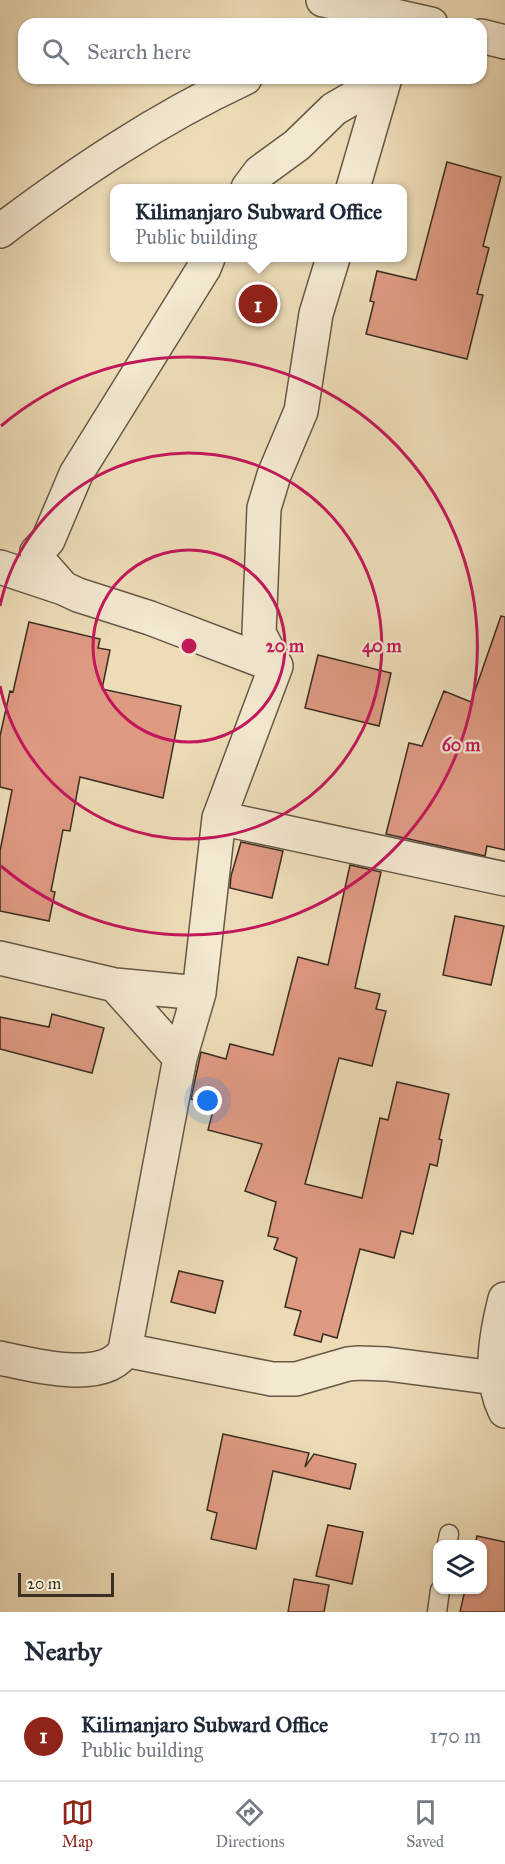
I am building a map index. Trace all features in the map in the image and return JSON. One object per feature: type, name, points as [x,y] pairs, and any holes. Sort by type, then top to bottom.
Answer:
[{"type":"street","points":[[323,0],[394,18]]},
{"type":"street","points":[[487,38],[505,42]]},
{"type":"street","points":[[0,231],[57,188],[167,118],[233,84]]},
{"type":"street","points":[[252,184],[260,172],[297,145],[334,109],[376,84]]},
{"type":"street","points":[[354,184],[384,84]]},
{"type":"street","points":[[63,588],[40,563],[37,552],[48,540],[76,474],[206,262]]},
{"type":"street","points":[[0,1358],[48,1368],[85,1369],[110,1364],[121,1358],[125,1350],[180,1058],[199,993],[219,818],[276,666],[259,633],[264,508],[274,475],[301,411],[316,314],[332,262]]},
{"type":"street","points":[[0,567],[63,588],[78,596],[150,618],[276,666]]},
{"type":"street","points":[[219,818],[505,879]]},
{"type":"street","points":[[0,958],[115,985],[199,993]]},
{"type":"street","points":[[115,985],[180,1058]]},
{"type":"street","points":[[505,1299],[495,1353],[495,1378],[500,1402],[505,1411]]},
{"type":"street","points":[[125,1350],[272,1379],[297,1379],[359,1363],[387,1364],[495,1378]]},
{"type":"lane","points":[[436,1612],[439,1594]]},
{"type":"building","points":[[447,162],[501,177],[483,246],[489,248],[477,294],[483,295],[467,359],[366,334],[374,302],[370,301],[377,271],[416,280]]},
{"type":"building","points":[[501,616],[505,617],[505,850],[487,846],[485,856],[386,834],[409,743],[422,746],[444,691],[471,702]]},
{"type":"building","points":[[29,622],[100,639],[98,648],[110,650],[102,689],[181,706],[163,798],[80,777],[70,831],[63,830],[51,891],[55,892],[49,921],[0,911],[0,851],[12,790],[0,787],[0,736]]},
{"type":"building","points":[[318,655],[391,673],[379,726],[305,708]]},
{"type":"building","points":[[241,842],[283,851],[272,898],[230,888],[231,876]]},
{"type":"building","points":[[350,865],[381,872],[355,988],[380,994],[376,1009],[386,1011],[372,1066],[339,1058],[305,1184],[362,1198],[380,1118],[388,1120],[397,1082],[449,1094],[439,1139],[442,1140],[437,1166],[430,1164],[413,1234],[401,1231],[394,1258],[360,1249],[337,1338],[323,1334],[321,1342],[294,1335],[301,1311],[285,1307],[297,1258],[274,1249],[278,1238],[268,1236],[276,1202],[245,1191],[262,1144],[208,1130],[214,1107],[191,1099],[201,1052],[226,1059],[230,1044],[273,1055],[298,957],[328,965]]},
{"type":"building","points":[[455,916],[504,926],[491,985],[443,975]]},
{"type":"building","points":[[52,1014],[104,1028],[92,1073],[0,1049],[0,1017],[49,1027]]},
{"type":"building","points":[[179,1271],[223,1281],[215,1313],[171,1302]]},
{"type":"building","points":[[223,1434],[309,1453],[305,1467],[314,1454],[356,1464],[350,1489],[273,1471],[256,1549],[211,1539],[217,1513],[207,1510]]},
{"type":"building","points":[[328,1525],[363,1532],[352,1584],[316,1576]]},
{"type":"building","points":[[477,1536],[505,1542],[505,1612],[460,1612],[464,1594],[487,1594],[487,1540],[476,1540]]},
{"type":"building","points":[[294,1579],[329,1585],[324,1612],[288,1612]]},
{"type":"place","name":"Kilimanjaro Subward Office","points":[[258,304]]}]
